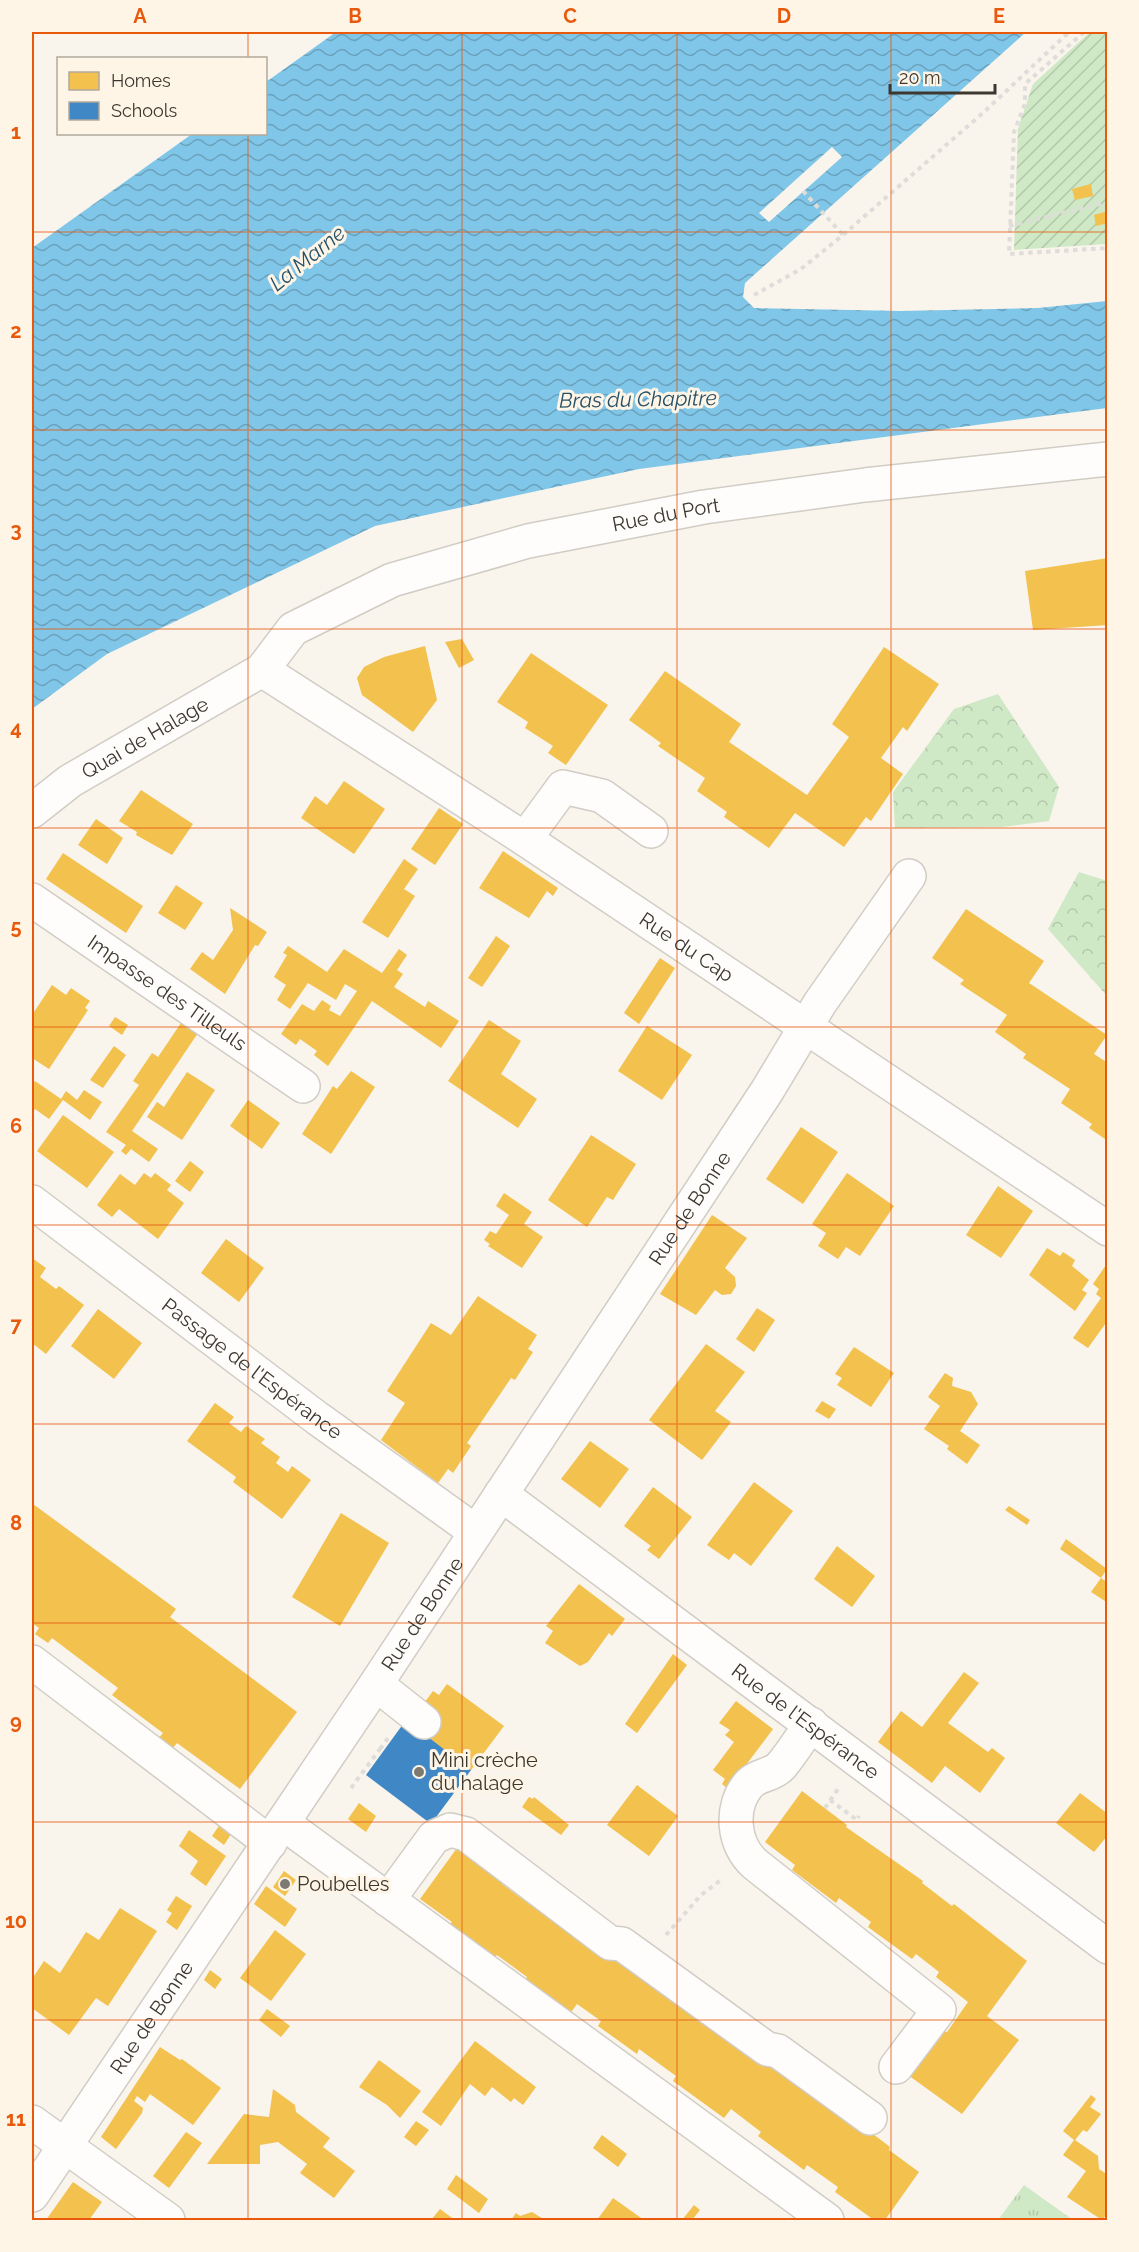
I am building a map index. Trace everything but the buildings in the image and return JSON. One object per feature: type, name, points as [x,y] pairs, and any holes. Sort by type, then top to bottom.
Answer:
[{"type":"street","name":"Rue du Port","points":[[262,670],[293,629],[392,580],[528,541],[715,506],[865,485],[1107,459]]},
{"type":"street","name":"Quai de Halage","points":[[32,811],[70,781],[262,670]]},
{"type":"street","name":"Rue du Cap","points":[[262,670],[525,839],[1107,1229]]},
{"type":"street","points":[[525,839],[563,787],[602,796],[651,831]]},
{"type":"street","name":"Rue de Bonne","points":[[32,2195],[376,1684],[767,1091],[806,1026],[909,876]]},
{"type":"street","name":"Impasse des Tilleuls","points":[[32,900],[303,1086]]},
{"type":"street","name":"Passage de l'Espérance","points":[[32,1202],[317,1419],[476,1532]]},
{"type":"street","name":"Rue de l'Espérance","points":[[501,1494],[1107,1947]]},
{"type":"street","points":[[32,1662],[276,1833],[388,1900],[827,2220]]},
{"type":"street","points":[[376,1684],[424,1722]]},
{"type":"street","points":[[811,1724],[780,1767],[748,1785],[735,1812],[738,1836],[746,1857],[939,2010],[896,2067]]},
{"type":"street","points":[[388,1900],[434,1837],[442,1832],[458,1831],[466,1834],[610,1943],[622,1944],[767,2049],[778,2051],[870,2118]]},
{"type":"street","points":[[32,2122],[168,2220]]},
{"type":"path","points":[[754,295],[801,269],[843,235],[984,112],[1069,32]]},
{"type":"path","points":[[1084,32],[1025,84],[1025,104],[1014,132],[1009,254],[1107,248]]},
{"type":"path","points":[[803,191],[843,235]]},
{"type":"path","points":[[1009,226],[1107,202]]},
{"type":"path","points":[[380,1749],[386,1741]]},
{"type":"path","points":[[825,1808],[838,1790]]},
{"type":"path","points":[[830,1800],[857,1820],[859,1816]]},
{"type":"path","points":[[645,1960],[700,1895],[721,1879],[746,1870],[755,1864]]},
{"type":"green space","points":[[1090,32],[1107,32],[1107,244],[1014,250],[1018,129],[1033,84]]},
{"type":"green space","points":[[998,694],[1059,787],[1049,821],[1002,827],[895,828],[893,792],[954,709]]},
{"type":"green space","points":[[1079,872],[1107,881],[1107,996],[1048,929]]},
{"type":"green space","points":[[1024,2185],[1073,2220],[998,2220]]},
{"type":"water","points":[[336,32],[1026,32],[745,283],[743,297],[754,308],[901,311],[1038,308],[1107,301],[1107,408],[639,469],[375,526],[107,654],[32,709],[32,248],[191,135],[267,135],[267,81]]},
{"type":"pier","points":[[832,147],[842,157],[769,222],[759,213]]},
{"type":"place","name":"Mini crèche du halage","points":[[419,1772]]},
{"type":"place","name":"Poubelles","points":[[285,1884]]},
{"type":"water label","name":"La Marne","points":[[307,258]]},
{"type":"water label","name":"Bras du Chapitre","points":[[638,399]]}]
